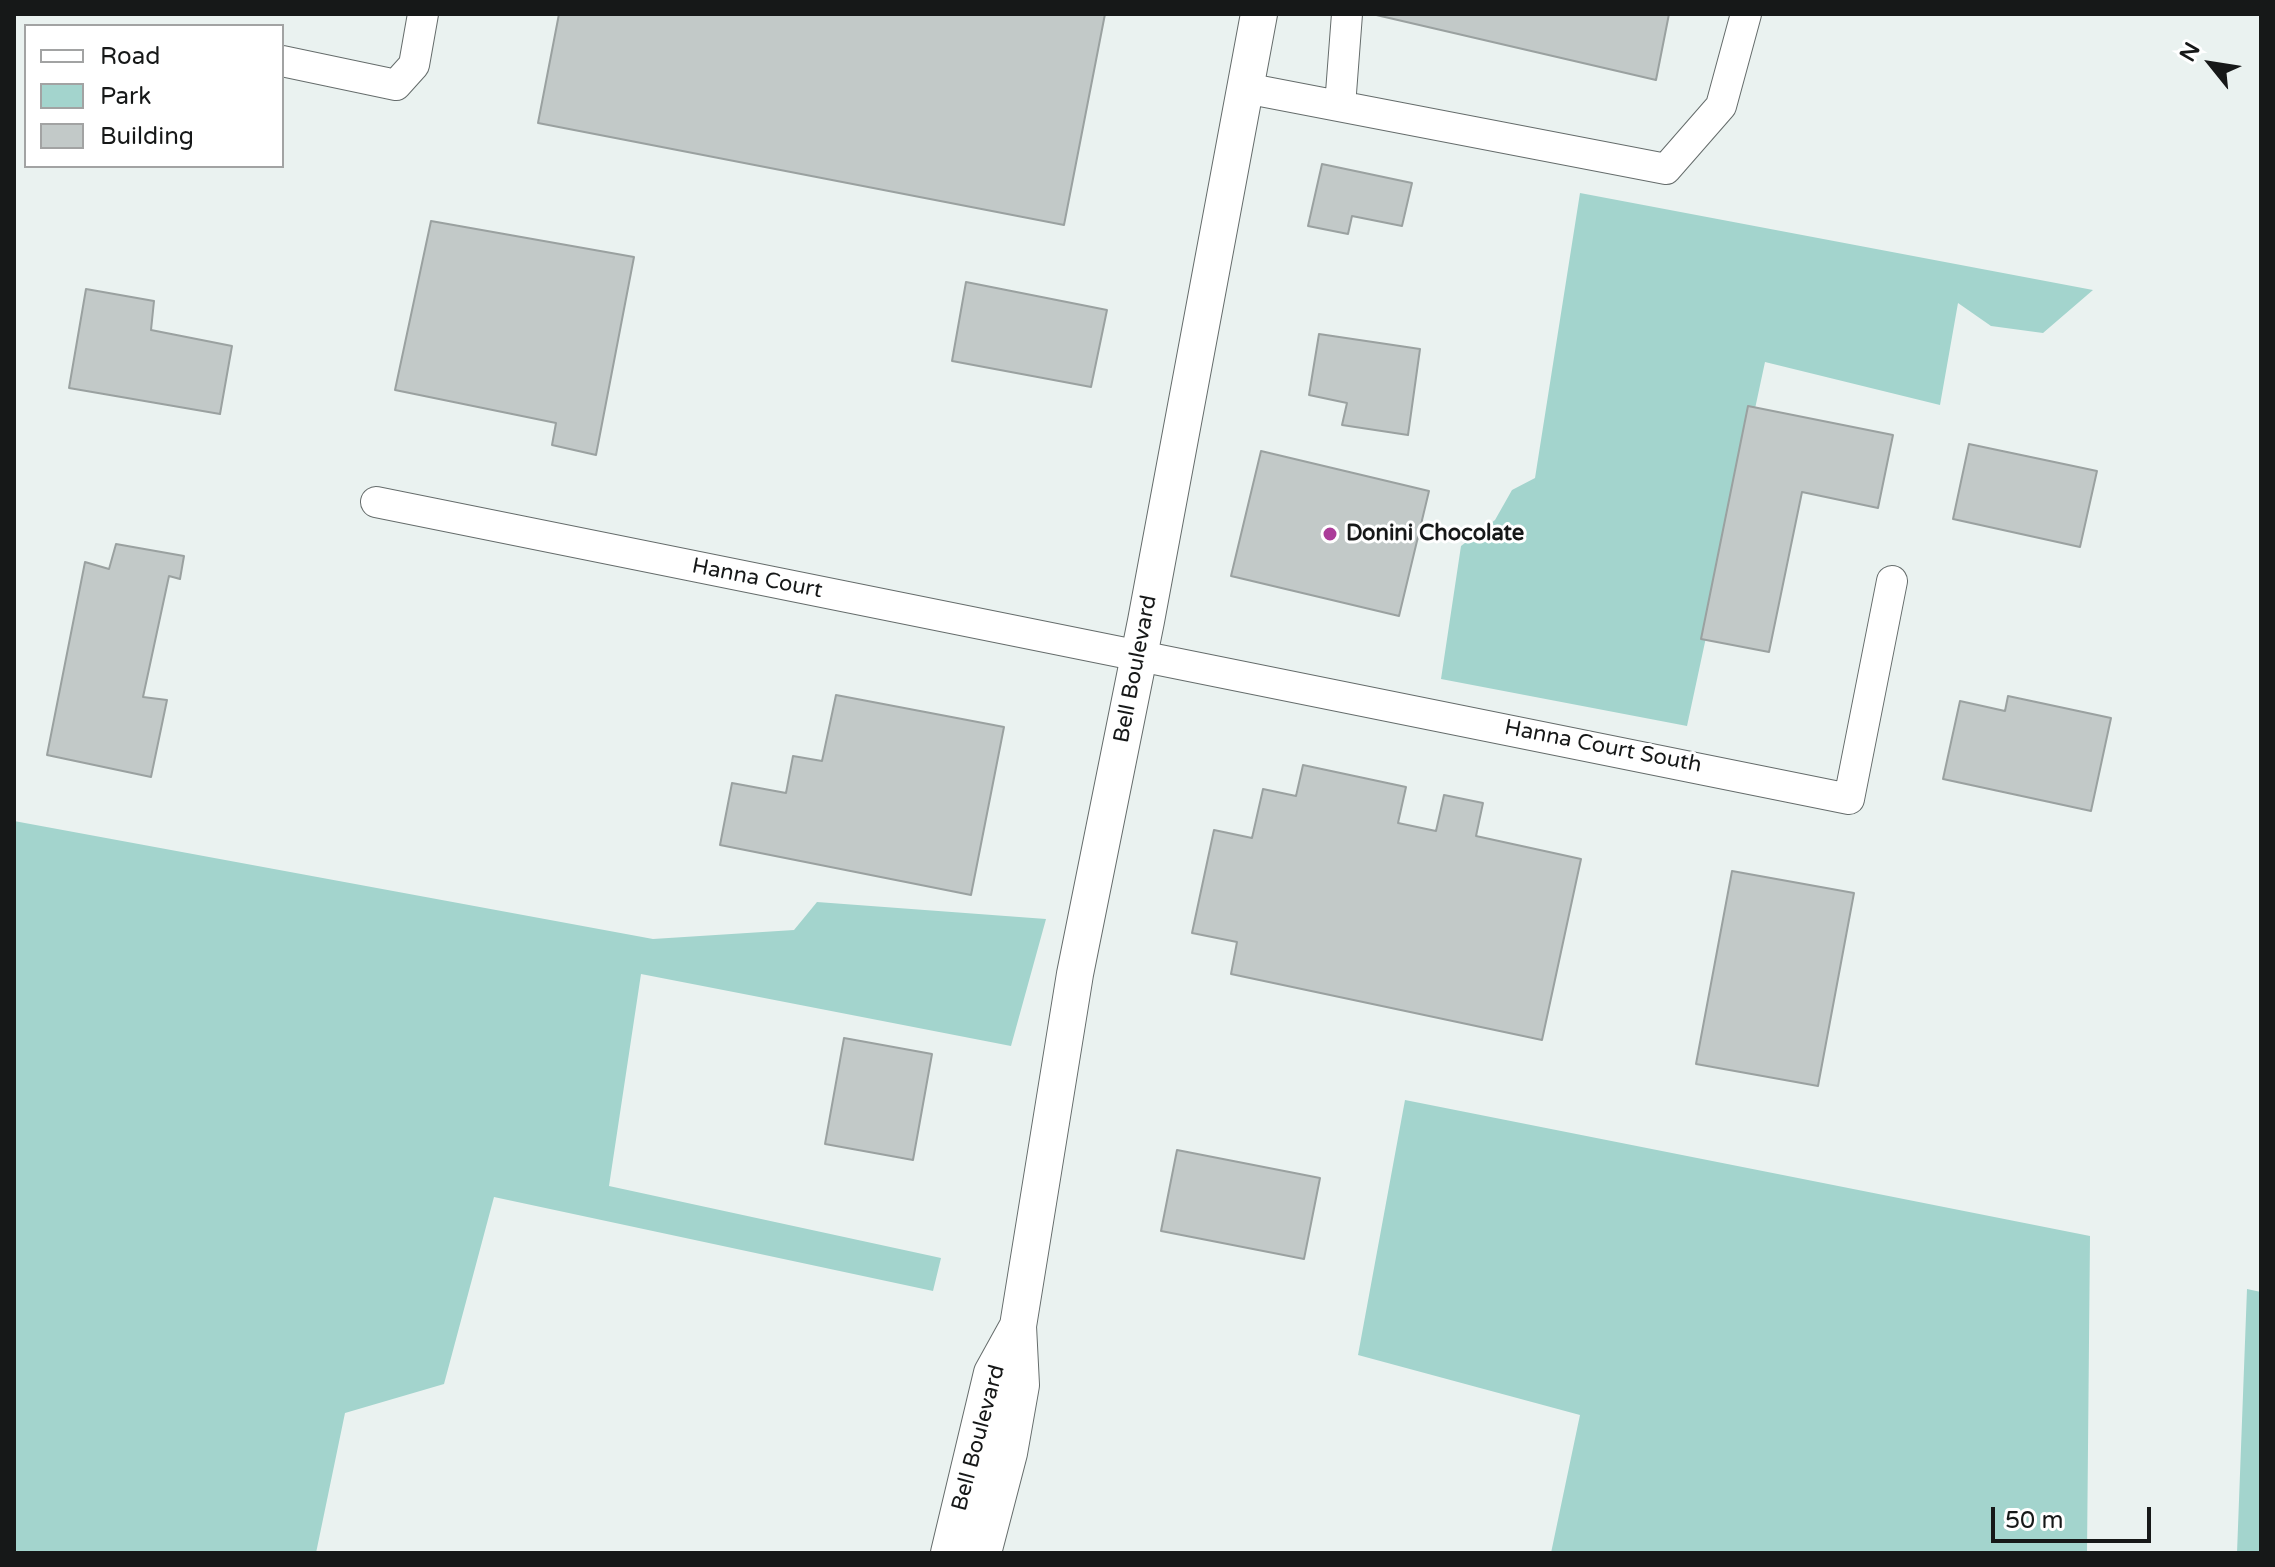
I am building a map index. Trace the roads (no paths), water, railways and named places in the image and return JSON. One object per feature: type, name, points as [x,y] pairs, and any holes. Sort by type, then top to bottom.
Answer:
[{"type":"main road","name":"Bell Boulevard","points":[[983,1553],[1009,1453],[1021,1385],[1018,1326],[1075,974],[1139,654],[1259,14]]},
{"type":"main road","name":"Bell Boulevard","points":[[949,1553],[992,1373],[1018,1326]]},
{"type":"street","points":[[284,61],[396,85],[414,65],[423,14]]},
{"type":"street","points":[[1340,106],[1345,14]]},
{"type":"street","points":[[1245,88],[1666,169],[1721,106],[1746,14]]},
{"type":"street","name":"Hanna Court","points":[[376,502],[1139,654]]},
{"type":"street","name":"Hanna Court South","points":[[1139,654],[1849,799],[1892,581]]},
{"type":"place","name":"Donini Chocolate","points":[[1330,534]]}]
